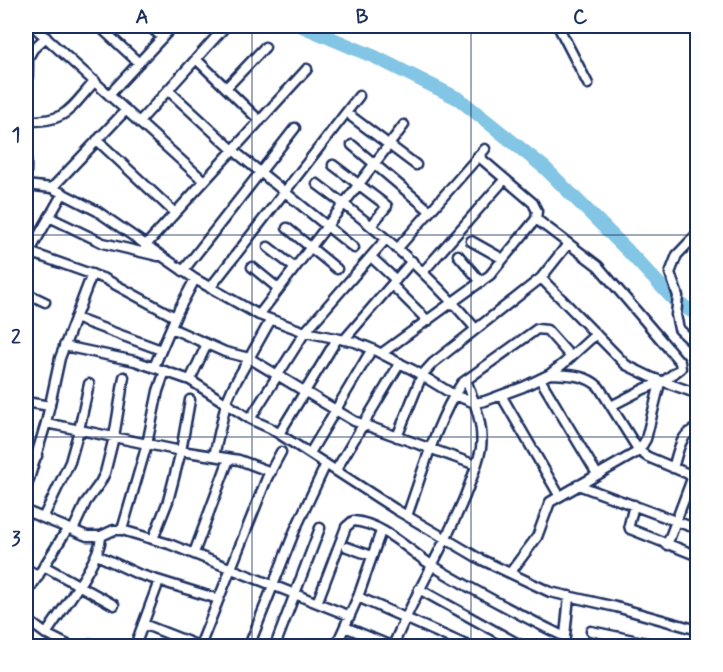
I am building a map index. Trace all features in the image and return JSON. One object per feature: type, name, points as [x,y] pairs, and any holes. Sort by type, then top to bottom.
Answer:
[{"type":"street","points":[[33,26],[204,181]]},
{"type":"street","points":[[99,26],[139,63]]},
{"type":"street","points":[[149,26],[162,37]]},
{"type":"street","points":[[109,95],[173,26]]},
{"type":"street","points":[[558,26],[588,84]]},
{"type":"street","points":[[139,122],[225,27]]},
{"type":"street","points":[[26,171],[28,58],[33,49],[46,37]]},
{"type":"street","points":[[226,88],[265,47]]},
{"type":"street","points":[[196,59],[260,121]]},
{"type":"street","points":[[145,246],[307,69]]},
{"type":"street","points":[[27,121],[52,121],[58,118],[71,108],[95,81]]},
{"type":"street","points":[[168,90],[232,150],[354,248]]},
{"type":"street","points":[[210,288],[359,96]]},
{"type":"street","points":[[52,188],[126,110]]},
{"type":"street","points":[[352,117],[416,165]]},
{"type":"street","points":[[259,315],[405,125]]},
{"type":"street","points":[[183,271],[295,129]]},
{"type":"street","points":[[97,140],[175,213]]},
{"type":"street","points":[[352,145],[430,211]]},
{"type":"street","points":[[397,249],[485,148]]},
{"type":"street","points":[[382,353],[490,275],[536,219],[537,211],[533,203],[478,156]]},
{"type":"street","points":[[333,165],[387,206],[371,226]]},
{"type":"street","points":[[423,272],[505,179]]},
{"type":"street","points":[[317,184],[344,203],[412,261],[476,329]]},
{"type":"street","points":[[26,185],[52,188],[97,211],[195,279],[270,321],[372,349],[454,395],[475,403],[501,395],[550,374],[596,334]]},
{"type":"street","points":[[63,193],[27,255],[92,274],[121,287],[175,318]]},
{"type":"street","points":[[49,217],[103,243],[162,257]]},
{"type":"street","points":[[536,219],[598,266],[679,359],[681,368],[662,382],[610,406]]},
{"type":"street","points":[[287,228],[337,269]]},
{"type":"street","points":[[698,233],[677,255],[670,269],[677,301],[676,322],[679,329],[698,348]]},
{"type":"street","points":[[250,419],[305,332],[386,239]]},
{"type":"street","points":[[471,241],[503,259]]},
{"type":"street","points":[[397,437],[422,375],[433,363],[541,278],[568,244]]},
{"type":"street","points":[[268,247],[295,268]]},
{"type":"street","points":[[458,255],[481,282]]},
{"type":"street","points":[[371,257],[428,321]]},
{"type":"street","points":[[279,434],[341,340],[412,261]]},
{"type":"street","points":[[252,267],[279,289]]},
{"type":"street","points":[[26,489],[46,423],[60,358],[92,274]]},
{"type":"street","points":[[541,278],[626,365],[662,382],[698,394]]},
{"type":"street","points":[[154,367],[195,279]]},
{"type":"street","points":[[26,293],[45,302]]},
{"type":"street","points":[[75,318],[161,350]]},
{"type":"street","points":[[214,456],[225,409],[237,378],[270,321]]},
{"type":"street","points":[[171,328],[225,352],[249,358],[363,425],[476,465]]},
{"type":"street","points":[[407,516],[454,395],[466,380],[533,331],[541,328],[547,330],[571,357]]},
{"type":"street","points":[[190,380],[207,344]]},
{"type":"street","points":[[64,346],[103,353],[190,380],[225,409],[279,434],[310,453],[323,470],[336,471],[407,516],[443,543],[550,592],[616,607],[698,630]]},
{"type":"street","points":[[310,453],[372,349]]},
{"type":"street","points":[[336,471],[400,363]]},
{"type":"street","points":[[123,530],[165,371]]},
{"type":"street","points":[[550,374],[573,376],[594,382],[639,451],[695,477],[667,545]]},
{"type":"street","points":[[26,596],[105,473],[114,437],[124,377]]},
{"type":"street","points":[[540,379],[597,474]]},
{"type":"street","points":[[345,627],[392,646],[457,515],[481,446],[475,403],[466,380]]},
{"type":"street","points":[[510,573],[537,537],[550,502],[639,451],[646,439],[662,382]]},
{"type":"street","points":[[44,518],[70,462],[88,384]]},
{"type":"street","points":[[501,395],[559,495]]},
{"type":"street","points":[[153,539],[168,501],[181,451],[190,400]]},
{"type":"street","points":[[26,402],[50,406]]},
{"type":"street","points":[[46,423],[254,464],[271,472]]},
{"type":"street","points":[[673,468],[684,437],[687,432],[697,428]]},
{"type":"street","points":[[143,624],[200,646],[281,452]]},
{"type":"street","points":[[26,453],[37,456]]},
{"type":"street","points":[[194,553],[229,459]]},
{"type":"street","points":[[249,646],[323,470]]},
{"type":"street","points":[[578,485],[689,526]]},
{"type":"street","points":[[634,505],[628,525],[630,529],[698,556]]},
{"type":"street","points":[[26,511],[87,536],[101,536],[114,530],[123,530],[153,539],[194,553],[350,616]]},
{"type":"street","points":[[544,514],[550,528]]},
{"type":"street","points":[[317,603],[343,534],[349,523],[360,521],[381,531],[431,565],[500,606],[565,637]]},
{"type":"street","points":[[274,646],[320,528]]},
{"type":"street","points":[[336,646],[358,597],[381,531]]},
{"type":"street","points":[[46,634],[77,586],[102,555],[101,536]]},
{"type":"street","points":[[347,547],[372,556]]},
{"type":"street","points":[[102,555],[122,568],[218,599]]},
{"type":"street","points":[[44,566],[114,605]]},
{"type":"street","points":[[26,568],[38,577]]},
{"type":"street","points":[[135,646],[159,581]]},
{"type":"street","points":[[420,589],[522,646]]},
{"type":"street","points":[[564,646],[569,596]]},
{"type":"street","points":[[358,597],[468,646]]},
{"type":"street","points":[[26,619],[46,634],[70,646]]},
{"type":"street","points":[[591,631],[646,645],[661,646]]},
{"type":"street","points":[[618,646],[620,637]]},
{"type":"waterway","points":[[302,26],[375,57],[459,99],[545,168],[675,301],[698,315]]}]
